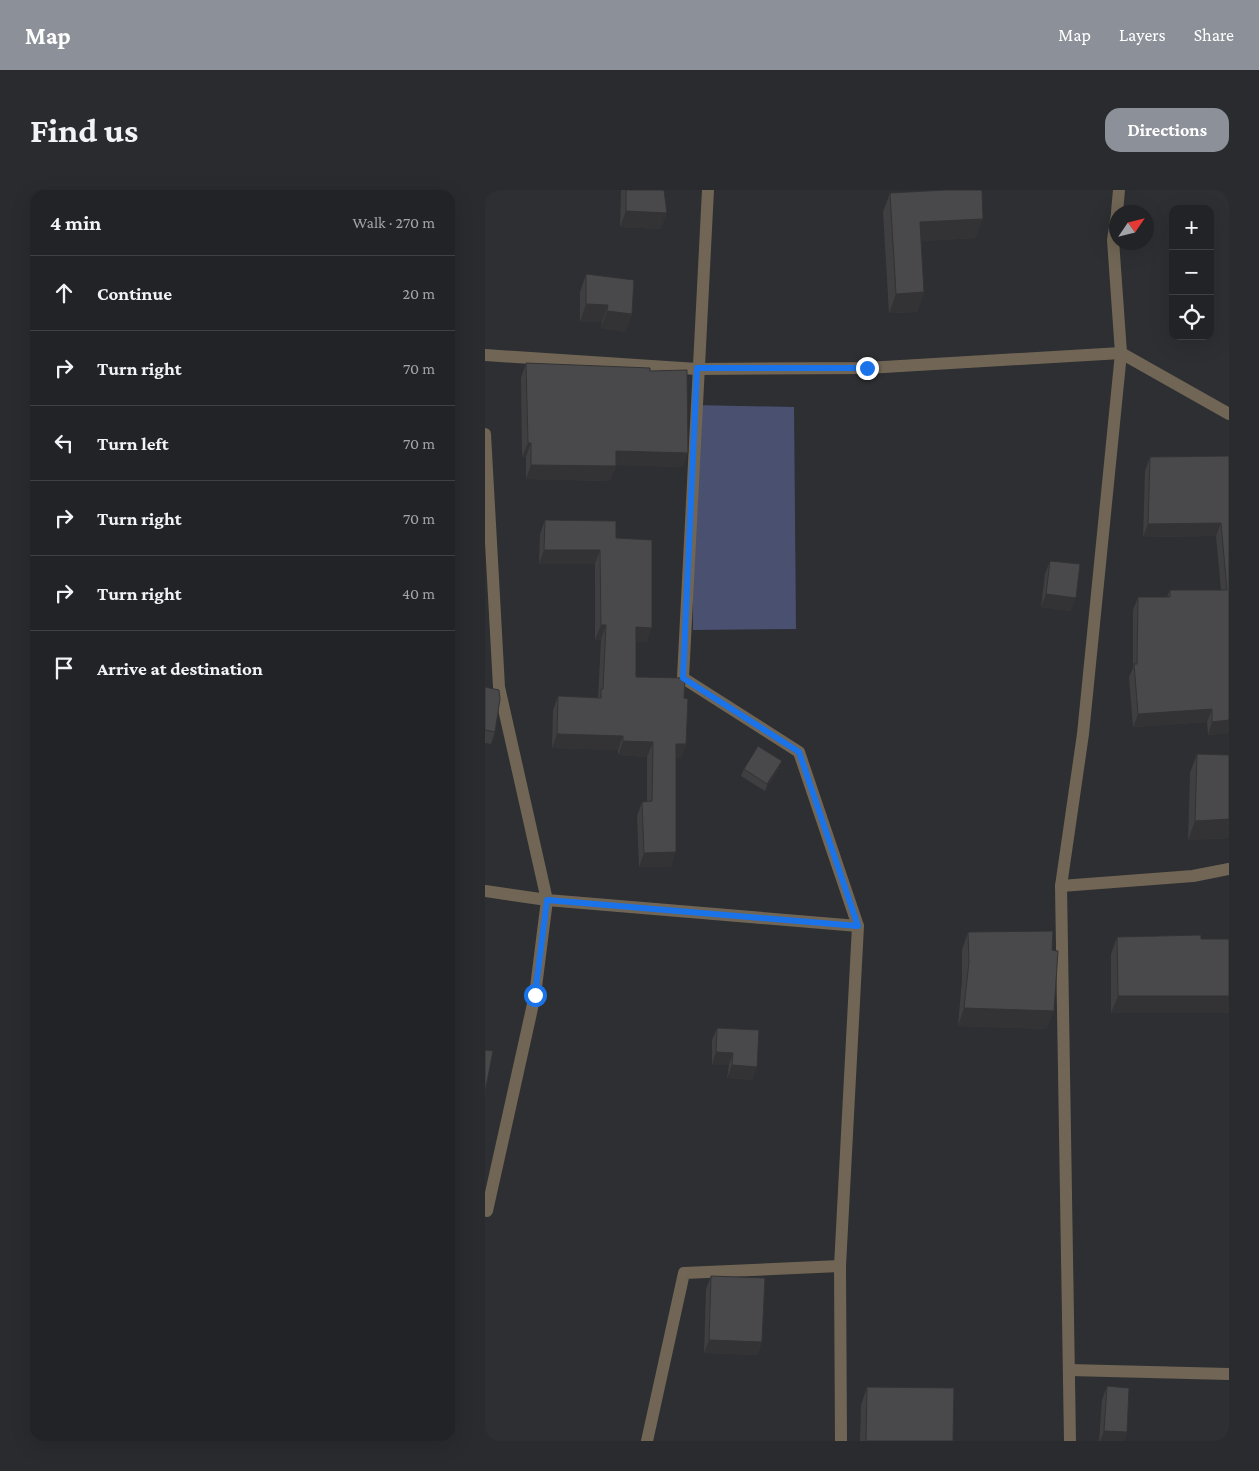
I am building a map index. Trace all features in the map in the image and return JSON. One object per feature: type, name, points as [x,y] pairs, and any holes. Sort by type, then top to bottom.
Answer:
[{"type":"street","points":[[707,190],[683,678],[799,752],[858,926],[840,1266],[841,1441]]},
{"type":"street","points":[[1118,205],[1119,190]]},
{"type":"street","points":[[1070,1441],[1061,886],[1083,734],[1121,353],[1114,250]]},
{"type":"street","points":[[485,354],[697,368],[867,368],[1121,353],[1229,414]]},
{"type":"street","points":[[485,434],[499,687],[547,900],[535,995],[487,1211]]},
{"type":"street","points":[[485,684],[499,687]]},
{"type":"street","points":[[1061,886],[1193,876],[1229,869]]},
{"type":"street","points":[[485,892],[547,900],[858,926]]},
{"type":"street","points":[[647,1441],[684,1273],[840,1266]]},
{"type":"street","points":[[1069,1370],[1229,1374]]},
{"type":"shaded area","points":[[693,405],[794,407],[796,629],[693,630]]},
{"type":"building","points":[[626,190],[664,190],[667,213],[626,211]]},
{"type":"building","points":[[982,190],[983,219],[920,222],[924,292],[896,294],[890,193]]},
{"type":"building","points":[[586,274],[634,280],[632,314],[607,311],[608,305],[586,304]]},
{"type":"building","points":[[526,363],[650,368],[650,371],[687,370],[688,453],[616,451],[616,466],[531,465],[531,443],[528,443]]},
{"type":"building","points":[[1229,456],[1229,720],[1212,722],[1212,709],[1138,714],[1134,664],[1137,664],[1138,597],[1170,597],[1170,590],[1227,590],[1221,523],[1148,524],[1150,457]]},
{"type":"building","points":[[545,520],[616,521],[616,538],[652,540],[652,628],[636,627],[636,677],[685,678],[684,698],[688,699],[686,744],[676,744],[676,852],[644,853],[642,802],[652,801],[653,742],[623,741],[623,736],[557,734],[558,696],[601,698],[606,625],[601,625],[600,550],[544,550]]},
{"type":"building","points":[[1050,561],[1080,564],[1076,598],[1046,594]]},
{"type":"building","points":[[485,687],[499,690],[500,699],[495,732],[485,730]]},
{"type":"building","points":[[758,746],[782,761],[767,784],[744,769]]},
{"type":"building","points":[[1197,754],[1229,755],[1229,819],[1195,821]]},
{"type":"building","points":[[1053,931],[1052,950],[1058,951],[1054,1011],[964,1008],[969,962],[968,932]]},
{"type":"building","points":[[1201,935],[1201,939],[1229,939],[1229,996],[1118,996],[1117,937]]},
{"type":"building","points":[[717,1028],[759,1030],[757,1067],[732,1065],[733,1053],[716,1052]]},
{"type":"building","points":[[485,1050],[493,1051],[485,1092]]},
{"type":"building","points":[[711,1276],[765,1278],[762,1342],[709,1340]]},
{"type":"building","points":[[1107,1386],[1129,1388],[1127,1432],[1104,1431]]},
{"type":"building","points":[[867,1387],[954,1388],[953,1441],[866,1441]]},
{"type":"route","points":[[535,995],[547,900],[858,926],[799,752],[683,678],[697,368],[867,368]]}]
